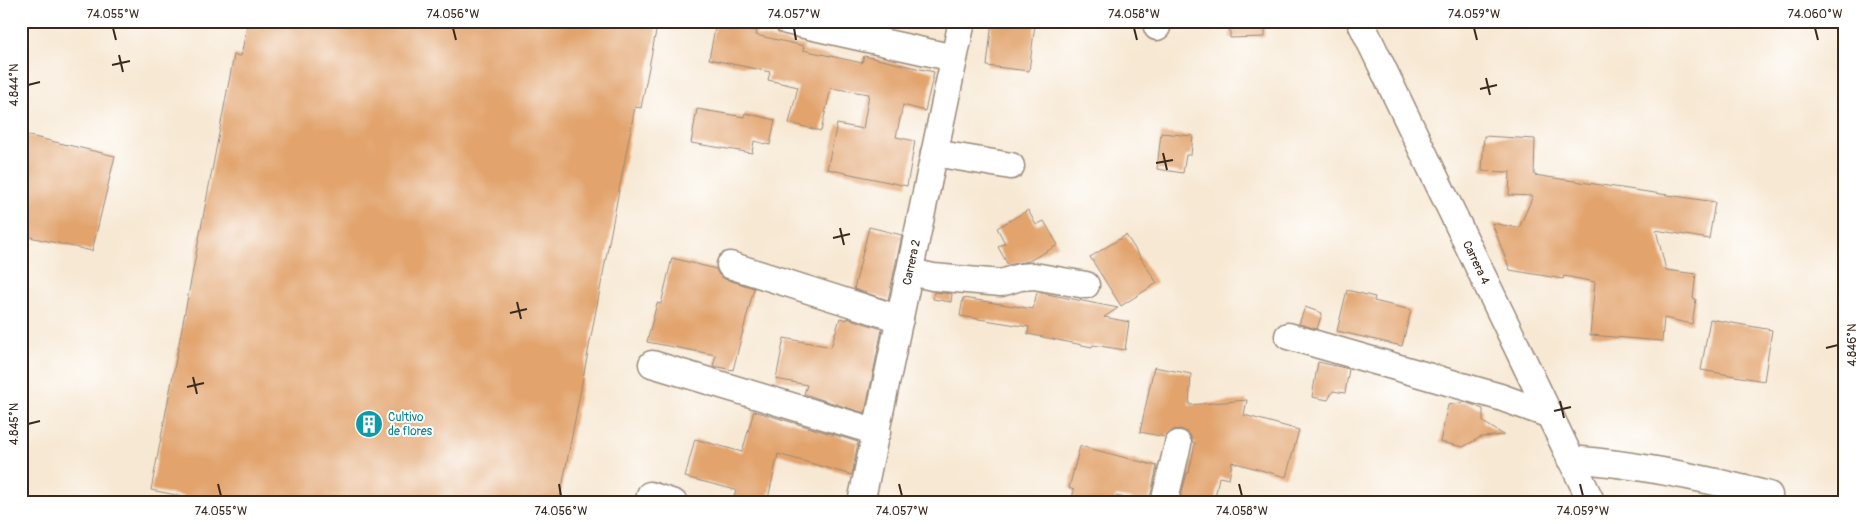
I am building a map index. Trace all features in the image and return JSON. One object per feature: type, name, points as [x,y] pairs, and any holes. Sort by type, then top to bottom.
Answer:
[{"type":"street","points":[[787,21],[954,58]]},
{"type":"street","name":"Carrera 2","points":[[861,503],[962,21]]},
{"type":"street","name":"Carrera 4","points":[[1360,21],[1592,503]]},
{"type":"street","points":[[934,153],[1011,166]]},
{"type":"street","points":[[730,265],[900,319]]},
{"type":"street","points":[[910,272],[933,277],[1001,283],[1020,277],[1034,276],[1086,285]]},
{"type":"street","points":[[1288,336],[1500,397],[1550,415]]},
{"type":"street","points":[[652,364],[877,432]]},
{"type":"street","points":[[1164,503],[1178,444]]},
{"type":"street","points":[[1570,459],[1599,461],[1715,481],[1769,495]]},
{"type":"building","points":[[248,21],[658,21],[641,108],[635,107],[559,503],[216,503],[151,490],[234,55],[241,56]]},
{"type":"building","points":[[992,21],[1035,24],[1029,71],[987,66]]},
{"type":"building","points":[[1230,21],[1265,21],[1265,37],[1230,38]]},
{"type":"building","points":[[716,23],[757,31],[756,35],[804,46],[803,50],[862,63],[864,56],[934,72],[925,111],[903,105],[896,137],[915,141],[907,186],[827,169],[837,124],[863,129],[869,94],[831,88],[821,131],[789,123],[798,87],[768,80],[770,72],[709,59]]},
{"type":"building","points":[[697,109],[744,117],[745,113],[775,120],[770,145],[754,141],[752,153],[691,143]]},
{"type":"building","points":[[1161,133],[1193,136],[1191,155],[1186,155],[1183,173],[1157,169]]},
{"type":"building","points":[[21,134],[115,156],[92,251],[21,235]]},
{"type":"building","points":[[1484,136],[1535,139],[1534,175],[1715,202],[1709,239],[1656,230],[1666,270],[1696,274],[1693,298],[1696,299],[1692,324],[1664,318],[1662,341],[1590,335],[1595,282],[1564,276],[1563,279],[1510,270],[1492,223],[1519,228],[1533,196],[1509,195],[1510,172],[1482,171]]},
{"type":"building","points":[[1028,210],[1036,225],[1044,221],[1058,245],[1029,261],[1008,265],[998,247],[1005,243],[997,228]]},
{"type":"building","points":[[869,227],[902,235],[888,300],[854,289]]},
{"type":"building","points":[[1126,235],[1157,283],[1121,306],[1090,257]]},
{"type":"building","points":[[672,258],[716,269],[719,275],[725,279],[754,288],[733,370],[713,366],[716,355],[647,342],[657,303],[661,304]]},
{"type":"building","points":[[1347,290],[1375,297],[1374,301],[1411,310],[1402,346],[1337,331]]},
{"type":"building","points":[[934,292],[952,294],[951,302],[933,299]]},
{"type":"building","points":[[1037,292],[1118,308],[1104,317],[1129,322],[1125,350],[1093,345],[1092,347],[1028,334],[1029,327],[960,316],[963,298],[1033,309]]},
{"type":"building","points":[[1305,307],[1322,313],[1317,329],[1299,324]]},
{"type":"building","points":[[840,318],[847,320],[847,318],[882,329],[865,413],[804,394],[807,385],[776,379],[784,338],[831,347]]},
{"type":"building","points":[[1710,319],[1772,330],[1764,381],[1701,370]]},
{"type":"building","points":[[1318,362],[1349,369],[1345,393],[1333,391],[1328,400],[1312,397]]},
{"type":"building","points":[[1154,367],[1191,374],[1189,405],[1247,400],[1244,415],[1299,430],[1286,477],[1232,462],[1229,479],[1219,477],[1214,503],[1179,503],[1187,473],[1189,473],[1195,443],[1189,433],[1181,429],[1173,430],[1165,437],[1140,432]]},
{"type":"building","points":[[1465,402],[1483,409],[1483,422],[1504,435],[1481,437],[1463,447],[1440,442],[1448,405]]},
{"type":"building","points":[[754,411],[858,442],[852,475],[778,454],[767,503],[733,501],[736,490],[685,477],[695,439],[742,452]]},
{"type":"building","points":[[1080,446],[1157,466],[1149,503],[1116,496],[1114,503],[1071,503],[1074,490],[1069,488]]},
{"type":"place","name":"Cultivo de flores","points":[[369,424]]}]
